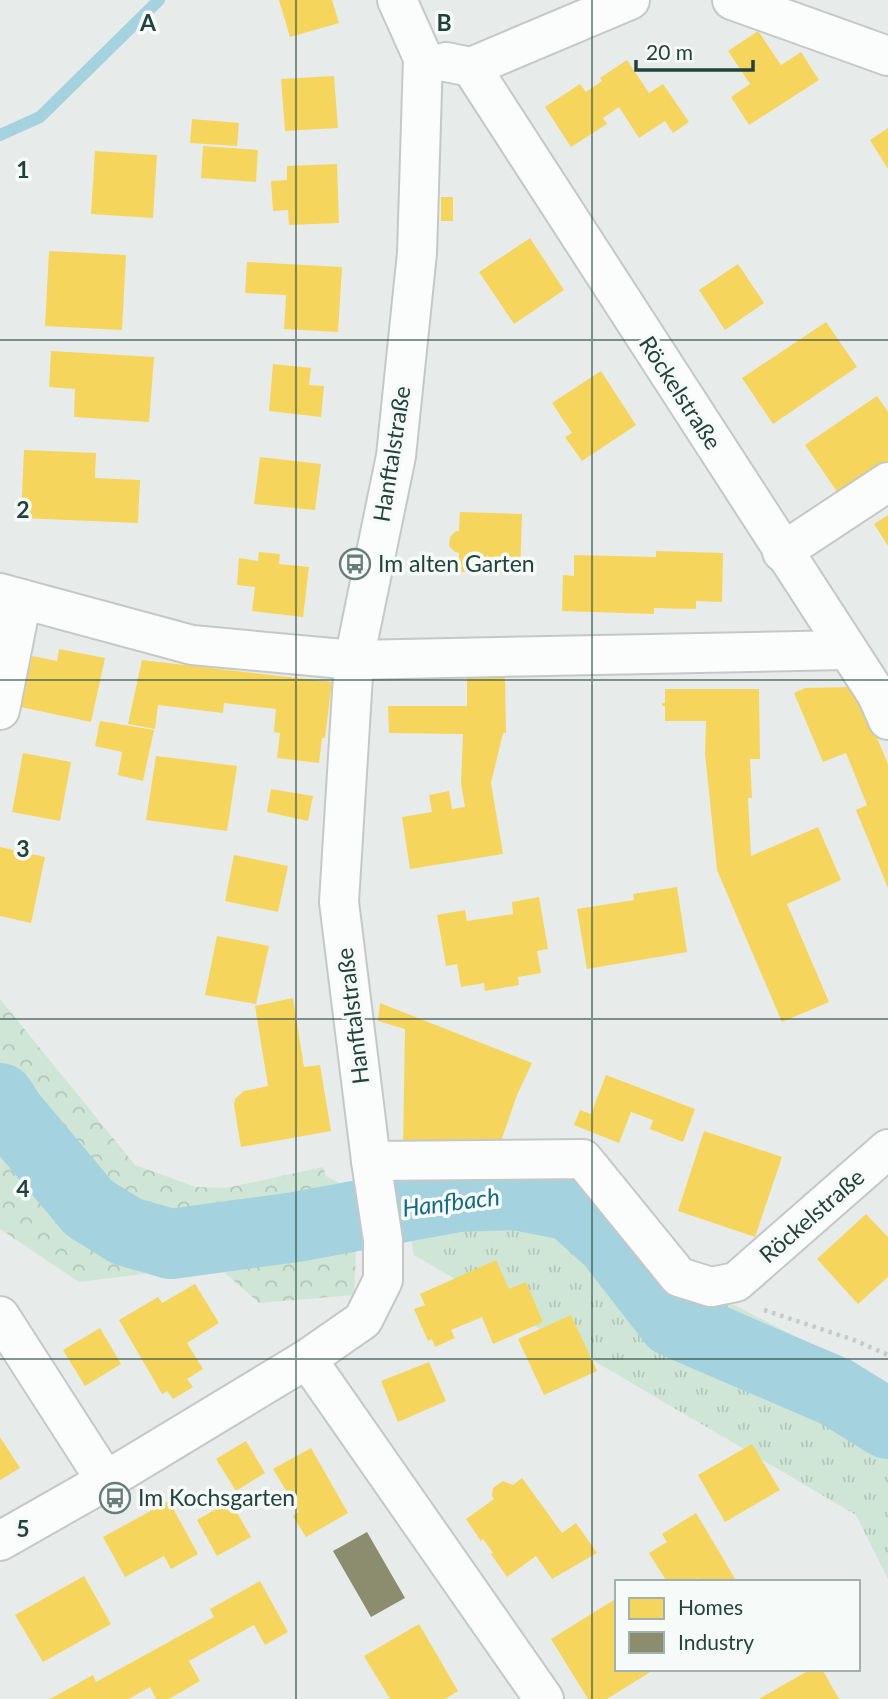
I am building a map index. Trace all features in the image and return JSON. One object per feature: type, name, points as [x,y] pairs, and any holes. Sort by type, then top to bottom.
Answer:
[{"type":"street","name":"Hanftalstraße","points":[[1,1541],[106,1481],[307,1359],[363,1320],[383,1280],[383,1240],[340,902],[354,660],[396,456],[417,253],[423,58],[397,0]]},
{"type":"street","points":[[423,58],[471,67],[630,0]]},
{"type":"street","points":[[732,0],[888,56]]},
{"type":"street","name":"Röckelstraße","points":[[471,67],[845,650],[877,695],[888,720]]},
{"type":"street","points":[[782,552],[888,482]]},
{"type":"street","points":[[0,710],[11,596],[192,645],[354,660],[845,650]]},
{"type":"street","name":"Röckelstraße","points":[[736,1282],[888,1149]]},
{"type":"street","points":[[373,1175],[583,1160],[679,1277],[711,1287],[736,1282]]},
{"type":"street","points":[[0,1316],[106,1481]]},
{"type":"street","points":[[307,1359],[544,1699]]},
{"type":"path","points":[[736,1282],[744,1303],[854,1340],[888,1355]]},
{"type":"green space","points":[[0,999],[135,1165],[196,1187],[226,1188],[323,1167],[326,1176],[353,1190],[357,1227],[354,1295],[259,1303],[216,1265],[79,1282],[0,1229]]},
{"type":"green space","points":[[544,1180],[660,1267],[888,1384],[888,1579],[856,1515],[414,1255],[403,1194]]},
{"type":"building: Homes","points":[[279,0],[332,0],[339,23],[290,37]]},
{"type":"building: Homes","points":[[758,31],[781,65],[801,52],[819,80],[749,125],[731,97],[750,84],[728,51]]},
{"type":"building: Homes","points":[[627,60],[649,93],[663,84],[689,122],[673,133],[665,121],[639,138],[619,107],[603,118],[607,124],[571,147],[545,107],[580,84],[586,92],[602,81],[600,78]]},
{"type":"building: Homes","points":[[334,76],[338,128],[285,131],[281,79]]},
{"type":"building: Homes","points":[[192,119],[239,123],[237,146],[190,143]]},
{"type":"building: Homes","points":[[888,128],[888,169],[870,140]]},
{"type":"building: Homes","points":[[203,146],[258,150],[256,182],[201,178]]},
{"type":"building: Homes","points":[[95,151],[157,155],[153,218],[91,214]]},
{"type":"building: Homes","points":[[337,164],[339,223],[289,225],[288,210],[273,211],[271,181],[287,180],[287,166]]},
{"type":"building: Homes","points":[[441,197],[453,197],[453,221],[441,221]]},
{"type":"building: Homes","points":[[530,238],[564,290],[514,324],[479,272]]},
{"type":"building: Homes","points":[[49,251],[126,255],[122,330],[45,326]]},
{"type":"building: Homes","points":[[247,262],[342,267],[338,332],[284,329],[286,295],[245,293]]},
{"type":"building: Homes","points":[[738,264],[764,303],[725,330],[699,290]]},
{"type":"building: Homes","points":[[826,322],[857,367],[773,424],[742,378]]},
{"type":"building: Homes","points":[[51,351],[154,357],[149,422],[74,417],[75,389],[49,387]]},
{"type":"building: Homes","points":[[273,364],[311,368],[309,385],[324,386],[321,417],[269,411]]},
{"type":"building: Homes","points":[[601,371],[636,425],[582,461],[565,437],[572,433],[552,403]]},
{"type":"building: Homes","points":[[877,396],[888,412],[888,463],[840,496],[805,445]]},
{"type":"building: Homes","points":[[24,450],[96,453],[95,478],[140,480],[138,523],[21,518]]},
{"type":"building: Homes","points":[[260,457],[321,464],[315,510],[254,504]]},
{"type":"building: Homes","points":[[460,512],[522,514],[520,574],[459,572],[459,553],[449,546],[450,537],[459,531]]},
{"type":"building: Homes","points":[[888,515],[888,546],[874,524]]},
{"type":"building: Homes","points":[[656,551],[723,553],[722,602],[696,601],[696,609],[654,608],[654,614],[562,611],[563,575],[574,576],[574,555],[656,557]]},
{"type":"building: Homes","points":[[259,552],[280,554],[279,564],[309,567],[303,617],[252,611],[255,587],[237,585],[239,558],[258,561]]},
{"type":"building: Homes","points":[[59,649],[105,658],[91,722],[21,707],[32,656],[57,661]]},
{"type":"building: Homes","points":[[142,660],[332,682],[319,763],[277,758],[280,733],[274,732],[276,709],[224,703],[223,713],[158,705],[155,729],[128,724]]},
{"type":"building: Homes","points":[[467,678],[505,678],[506,733],[503,733],[491,783],[503,854],[410,869],[402,817],[432,812],[429,795],[449,791],[452,809],[465,807],[461,783],[463,734],[389,733],[388,706],[467,706]]},
{"type":"building: Homes","points":[[848,687],[865,709],[888,764],[888,888],[856,810],[867,805],[846,753],[823,762],[794,693],[805,688]]},
{"type":"building: Homes","points":[[665,689],[759,689],[760,759],[750,759],[752,798],[748,798],[751,856],[818,827],[841,880],[787,904],[829,1002],[782,1022],[717,870],[705,753],[706,721],[665,721],[665,706],[662,706],[662,703],[665,703]]},
{"type":"building: Homes","points":[[100,721],[154,730],[143,781],[118,775],[122,752],[95,746]]},
{"type":"building: Homes","points":[[23,753],[71,762],[60,821],[12,812]]},
{"type":"building: Homes","points":[[156,756],[237,766],[227,831],[146,820]]},
{"type":"building: Homes","points":[[271,789],[313,796],[308,821],[267,812]]},
{"type":"building: Homes","points":[[0,847],[45,857],[31,923],[0,916]]},
{"type":"building: Homes","points":[[234,855],[288,866],[278,912],[225,901]]},
{"type":"building: Homes","points":[[677,887],[687,952],[587,969],[577,909],[634,900],[633,894]]},
{"type":"building: Homes","points":[[539,897],[548,949],[537,951],[541,973],[518,977],[519,985],[485,991],[484,983],[461,987],[457,964],[446,966],[437,915],[465,910],[467,921],[513,914],[512,902]]},
{"type":"building: Homes","points":[[217,936],[269,946],[256,1004],[205,995]]},
{"type":"building: Homes","points":[[293,998],[304,1067],[320,1065],[331,1131],[241,1147],[235,1099],[244,1091],[268,1086],[255,1006]]},
{"type":"building: Homes","points":[[380,1003],[532,1063],[517,1095],[497,1153],[403,1148],[405,1029],[378,1021]]},
{"type":"building: Homes","points":[[606,1075],[695,1109],[683,1142],[650,1129],[653,1120],[631,1112],[619,1143],[574,1125],[580,1110],[591,1114]]},
{"type":"building: Homes","points":[[704,1131],[782,1157],[755,1237],[678,1211]]},
{"type":"building: Homes","points":[[866,1214],[888,1237],[888,1277],[858,1304],[817,1259]]},
{"type":"building: Homes","points":[[496,1260],[509,1289],[526,1282],[543,1322],[493,1344],[482,1317],[451,1330],[455,1338],[435,1347],[432,1339],[428,1341],[414,1309],[425,1305],[420,1294]]},
{"type":"building: Homes","points":[[195,1284],[219,1323],[187,1343],[203,1369],[187,1379],[193,1387],[173,1399],[167,1391],[162,1394],[119,1320],[158,1297],[162,1303]]},
{"type":"building: Homes","points":[[571,1315],[597,1371],[544,1395],[518,1339]]},
{"type":"building: Homes","points":[[100,1328],[121,1364],[85,1386],[63,1350]]},
{"type":"building: Homes","points":[[429,1362],[446,1401],[398,1422],[381,1381]]},
{"type":"building: Homes","points":[[0,1437],[20,1468],[0,1480]]},
{"type":"building: Homes","points":[[246,1441],[265,1473],[236,1491],[216,1459]]},
{"type":"building: Homes","points":[[752,1444],[780,1490],[725,1522],[698,1475]]},
{"type":"building: Homes","points":[[311,1448],[348,1513],[306,1537],[293,1516],[299,1512],[273,1469]]},
{"type":"building: Homes","points":[[522,1478],[562,1533],[576,1523],[597,1553],[552,1579],[536,1556],[507,1577],[491,1554],[493,1553],[466,1519],[494,1499],[493,1488],[503,1481],[513,1485]]},
{"type":"building: Homes","points":[[169,1501],[198,1554],[171,1569],[164,1556],[125,1577],[103,1537]]},
{"type":"building: Homes","points":[[230,1501],[251,1537],[217,1556],[197,1520]]},
{"type":"building: Homes","points":[[696,1513],[736,1580],[666,1580],[649,1553],[667,1542],[662,1534]]},
{"type":"building: Homes","points":[[84,1576],[111,1624],[43,1662],[15,1615]]},
{"type":"building: Homes","points":[[260,1581],[288,1632],[265,1645],[254,1625],[189,1661],[200,1681],[169,1699],[156,1699],[150,1687],[129,1699],[50,1699],[93,1675],[96,1682],[214,1617],[210,1609]]},
{"type":"building: Homes","points":[[615,1599],[615,1671],[652,1671],[607,1699],[588,1699],[551,1639]]},
{"type":"building: Homes","points":[[419,1624],[458,1691],[445,1699],[390,1699],[364,1656]]},
{"type":"building: Homes","points":[[808,1671],[823,1671],[839,1699],[759,1699]]},
{"type":"building: Industry","points":[[367,1532],[405,1598],[371,1617],[333,1551]]},
{"type":"waterway","points":[[0,135],[40,117],[159,0]]},
{"type":"waterway","name":"Hanfbach","points":[[0,1098],[11,1115],[89,1208],[126,1231],[171,1244],[296,1227],[457,1197],[515,1195],[571,1206],[611,1242],[673,1322],[836,1392],[888,1424]]},
{"type":"place","name":"Im alten Garten","points":[[355,564]]},
{"type":"place","name":"Im Kochsgarten","points":[[115,1498]]}]
